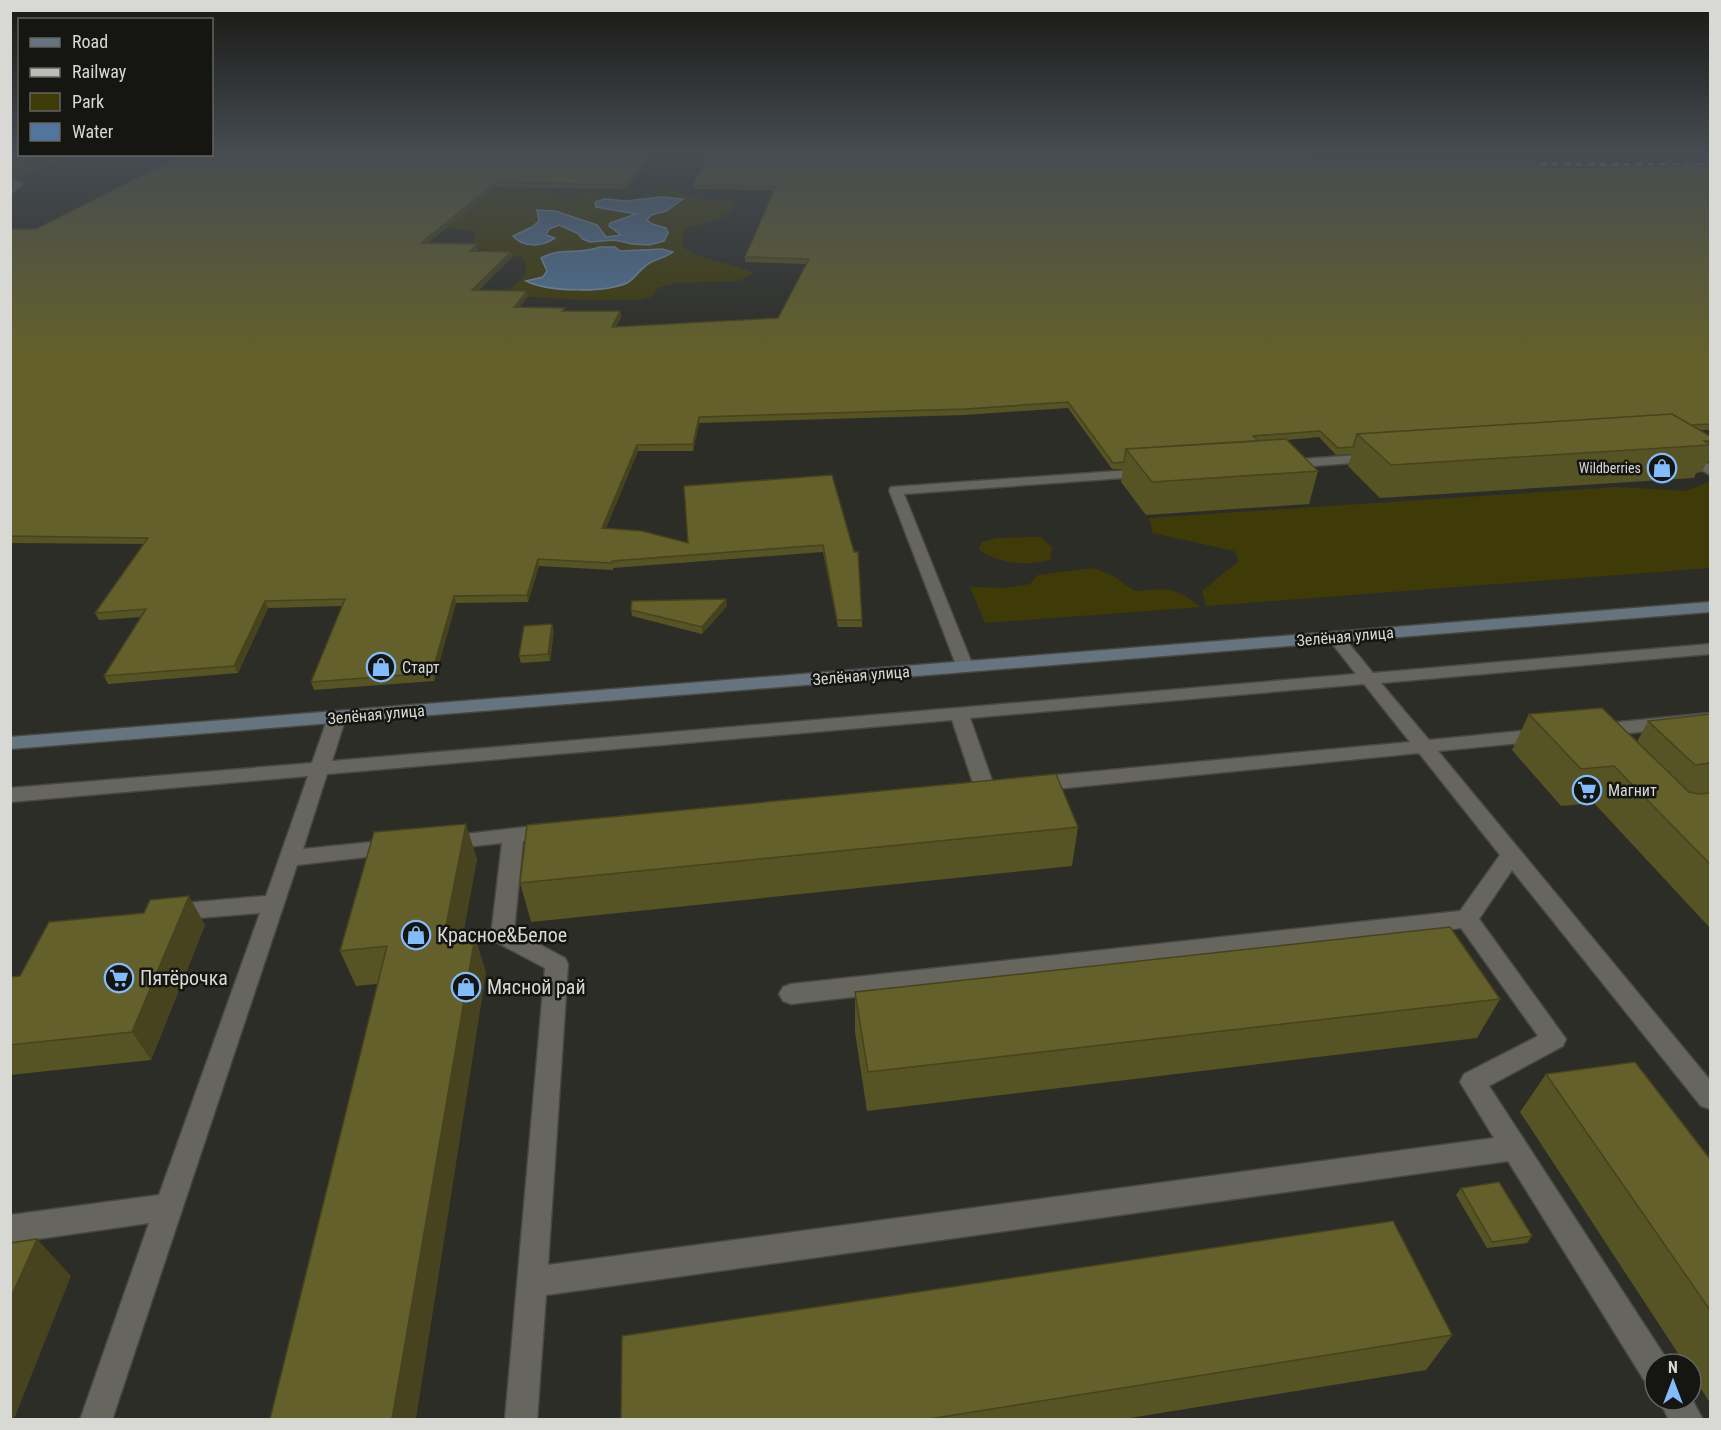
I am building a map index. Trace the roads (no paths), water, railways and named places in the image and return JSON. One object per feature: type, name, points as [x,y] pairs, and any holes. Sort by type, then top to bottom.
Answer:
[{"type":"main road","name":"Зелёная улица","points":[[10,743],[1710,607]]},
{"type":"lane","points":[[1671,445],[1710,471]]},
{"type":"lane","points":[[1278,464],[1386,457]]},
{"type":"lane","points":[[964,666],[896,490],[1159,472]]},
{"type":"lane","points":[[1335,637],[1710,1098]]},
{"type":"lane","points":[[10,795],[1710,649]]},
{"type":"lane","points":[[959,714],[985,789]]},
{"type":"lane","points":[[96,1419],[337,717]]},
{"type":"lane","points":[[1601,747],[1585,731],[1710,719]]},
{"type":"lane","points":[[962,792],[1562,733]]},
{"type":"lane","points":[[431,843],[572,829]]},
{"type":"lane","points":[[513,835],[502,935],[557,964],[521,1419]]},
{"type":"lane","points":[[290,858],[407,846]]},
{"type":"lane","points":[[790,994],[1467,919],[1512,854]]},
{"type":"lane","points":[[156,914],[275,903]]},
{"type":"lane","points":[[1467,919],[1554,1039],[1473,1082],[1644,1352]]},
{"type":"lane","points":[[532,1281],[1515,1148]]},
{"type":"lane","points":[[10,1230],[167,1207]]},
{"type":"water","points":[[539,221],[584,221],[597,225],[606,237],[621,235],[609,226],[610,223],[617,221],[648,221],[666,228],[668,233],[664,241],[649,245],[615,240],[590,242],[559,225],[549,229],[546,235],[555,238],[545,243],[533,245],[522,243],[513,236],[532,227]]},
{"type":"water","points":[[600,247],[615,247],[620,251],[662,249],[673,252],[648,264],[630,281],[617,286],[576,290],[536,285],[526,281],[543,277],[547,271],[541,258],[555,253],[585,251]]},
{"type":"place","name":"Wildberries","points":[[1662,468]]},
{"type":"place","name":"Старт","points":[[381,667]]},
{"type":"place","name":"Магнит","points":[[1587,790]]},
{"type":"place","name":"Красное&Белое","points":[[416,935]]},
{"type":"place","name":"Пятёрочка","points":[[119,978]]},
{"type":"place","name":"Мясной рай","points":[[466,987]]}]
